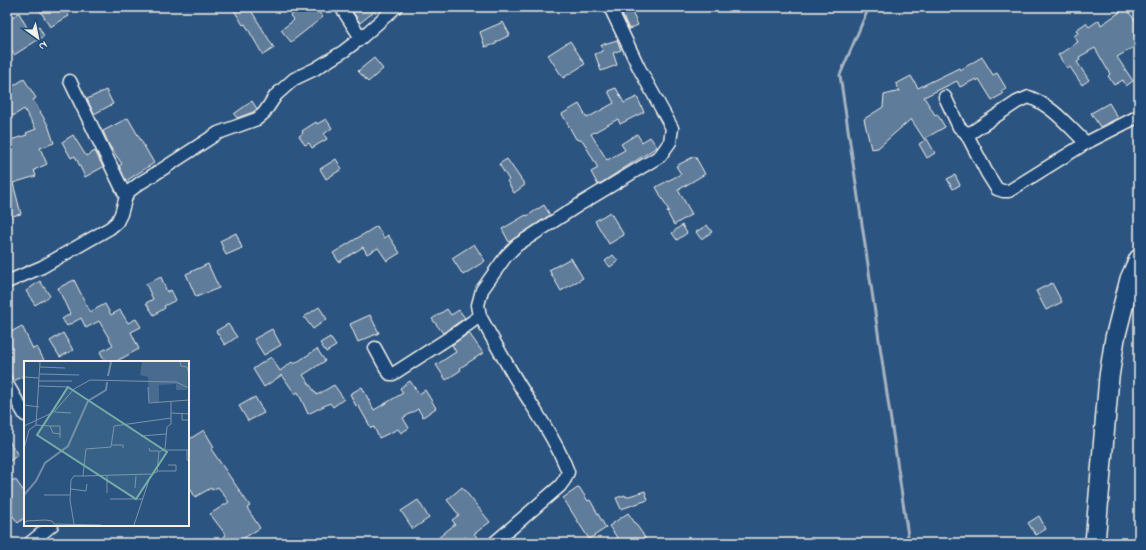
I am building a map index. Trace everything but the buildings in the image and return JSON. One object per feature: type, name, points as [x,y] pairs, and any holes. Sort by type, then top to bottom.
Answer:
[{"type":"main road","points":[[1095,543],[1109,377],[1115,338],[1130,278],[1139,259]]},
{"type":"street","points":[[341,7],[361,38]]},
{"type":"street","points":[[7,282],[42,268],[110,228],[119,218],[127,193],[218,133],[256,119],[264,113],[276,95],[294,79],[315,69],[344,51],[396,7]]},
{"type":"street","points":[[494,543],[560,486],[568,472],[565,463],[543,424],[480,316],[478,305],[482,290],[506,256],[517,245],[582,203],[660,156],[670,142],[672,128],[639,68],[610,7]]},
{"type":"street","points":[[70,81],[126,197]]},
{"type":"street","points":[[945,97],[959,127],[966,133],[987,173],[997,189],[1003,191],[1009,191],[1086,144],[1139,116]]},
{"type":"street","points":[[966,133],[972,132],[1017,102],[1029,97],[1041,102],[1055,111],[1086,144]]},
{"type":"street","points":[[375,348],[386,370],[390,374],[393,374],[480,316]]},
{"type":"street","points":[[7,384],[24,413]]},
{"type":"street","points":[[30,543],[51,526]]},
{"type":"waterway","points":[[869,7],[840,75],[909,543]]}]
